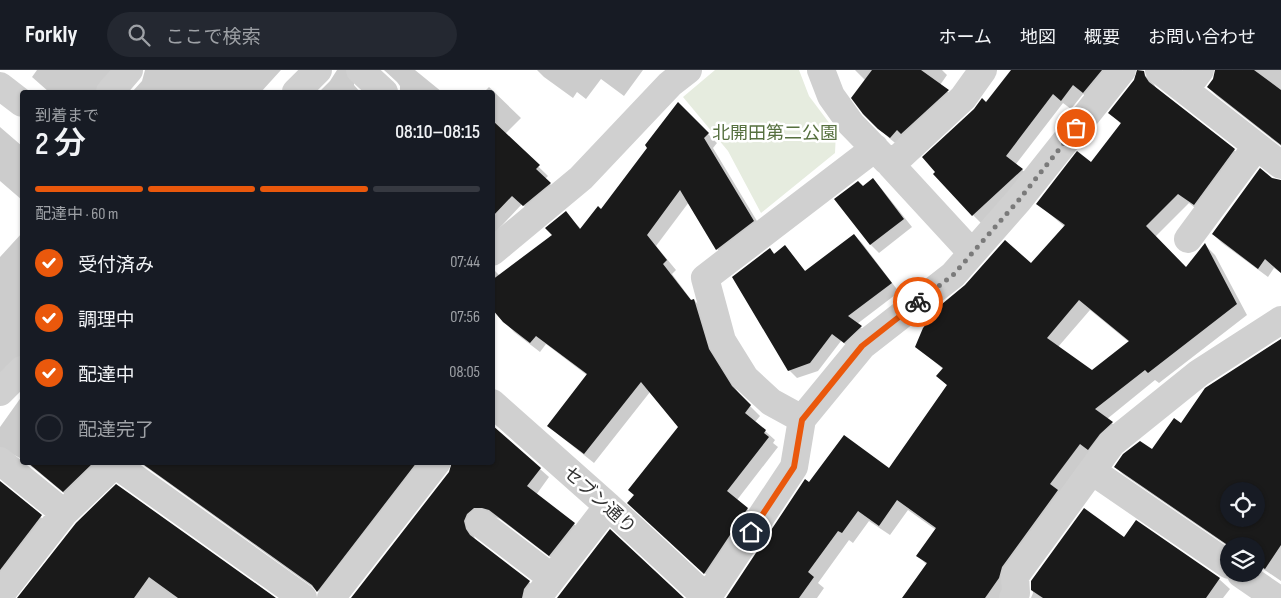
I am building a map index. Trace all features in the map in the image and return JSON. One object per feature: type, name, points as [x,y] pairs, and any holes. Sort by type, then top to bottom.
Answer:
[{"type":"street","points":[[112,90],[129,70]]},
{"type":"street","points":[[298,90],[318,70]]},
{"type":"street","points":[[360,70],[382,90]]},
{"type":"street","points":[[495,250],[581,178],[670,84],[688,70]]},
{"type":"street","points":[[821,70],[831,96],[851,124],[972,253]]},
{"type":"street","points":[[802,420],[771,402],[745,378],[722,341],[705,278],[883,156],[963,98],[983,70]]},
{"type":"street","points":[[707,598],[794,467],[802,420],[862,346],[953,275],[1018,201],[1122,70]]},
{"type":"street","points":[[1158,70],[1193,80],[1256,147],[1281,165]]},
{"type":"street","points":[[0,86],[20,101]]},
{"type":"street","points":[[1188,239],[1256,147]]},
{"type":"street","points":[[1018,596],[1015,576],[1112,443],[1199,373],[1281,320]]},
{"type":"street","points":[[0,392],[20,372]]},
{"type":"street","name":"セブン通り","points":[[495,406],[608,506],[707,598]]},
{"type":"street","points":[[0,461],[64,513]]},
{"type":"street","points":[[0,595],[64,513],[115,465]]},
{"type":"street","points":[[117,465],[303,598]]},
{"type":"street","points":[[330,598],[435,465]]},
{"type":"street","points":[[1092,471],[1220,559]]},
{"type":"street","points":[[480,524],[545,588],[608,506]]},
{"type":"street","points":[[1253,582],[1276,598]]},
{"type":"green space","name":"北開田第二公園","points":[[715,70],[799,70],[809,96],[836,132],[835,153],[761,213],[728,151],[683,97]]},
{"type":"building","points":[[872,70],[921,70],[949,90],[901,134],[897,130],[890,138],[863,114],[851,98]]},
{"type":"building","points":[[1011,70],[1102,70],[1083,93],[1073,85],[1061,101],[1053,94],[1006,156],[1023,169],[972,216],[933,174],[935,172],[922,157],[974,109],[982,98],[986,102]]},
{"type":"building","points":[[1137,70],[1144,71],[1149,82],[1235,149],[1194,205],[1178,194],[1146,226],[1186,267],[1205,243],[1237,304],[1148,373],[1145,370],[1095,409],[1113,422],[1100,434],[1088,450],[1080,444],[1050,484],[1058,490],[1002,567],[999,578],[985,598],[902,598],[927,563],[916,556],[936,528],[897,500],[879,526],[858,511],[842,533],[838,531],[808,572],[814,577],[799,598],[726,598],[805,479],[809,482],[844,435],[889,468],[947,385],[936,376],[943,368],[915,347],[923,328],[942,304],[965,285],[1005,240],[1031,263],[1065,225],[1036,204],[1077,151],[1091,162],[1121,123],[1108,113],[1134,80]],"holes":[[[1079,300],[1129,341],[1092,370],[1047,338]]]},
{"type":"building","points":[[1215,70],[1254,70],[1281,90],[1281,145],[1207,87],[1213,79]]},
{"type":"building","points":[[678,102],[709,133],[704,138],[754,221],[716,250],[680,190],[647,235],[667,260],[663,264],[691,300],[694,299],[709,349],[732,386],[751,405],[745,413],[766,430],[764,433],[769,437],[727,491],[748,508],[704,574],[627,503],[634,495],[628,490],[678,427],[641,382],[584,454],[547,426],[587,374],[536,336],[530,343],[503,322],[495,313],[495,278],[552,235],[545,228],[566,211],[580,229],[598,206],[601,209],[647,148],[645,145]]},
{"type":"building","points":[[495,123],[540,165],[536,169],[551,183],[523,206],[512,196],[495,214]]},
{"type":"building","points":[[1260,168],[1272,178],[1281,180],[1281,273],[1265,259],[1258,269],[1212,234]]},
{"type":"building","points":[[873,178],[904,219],[870,245],[834,199],[858,181],[863,186]]},
{"type":"building","points":[[854,234],[892,283],[848,316],[862,326],[844,343],[832,334],[810,363],[788,371],[732,277],[770,248],[774,254],[785,245],[805,271]]},
{"type":"building","points":[[1281,339],[1281,545],[1265,569],[1265,537],[1220,537],[1220,540],[1114,467],[1123,454],[1140,441],[1152,449],[1174,418],[1181,423],[1205,388]]},
{"type":"building","points":[[495,428],[541,468],[527,486],[575,523],[549,556],[489,510],[474,508],[467,514],[464,521],[470,535],[530,581],[524,589],[522,598],[351,598],[449,472],[451,465],[495,465]]},
{"type":"building","points":[[31,465],[91,465],[63,492]]},
{"type":"building","points":[[144,465],[415,465],[317,592],[312,585]]},
{"type":"building","points":[[0,481],[42,515],[0,570]]},
{"type":"building","points":[[116,484],[276,598],[178,598],[149,577],[134,598],[17,598],[76,523]]},
{"type":"building","points":[[1084,508],[1124,537],[1136,520],[1220,578],[1206,598],[1043,598],[1031,590],[1031,581]]},
{"type":"building","points":[[610,529],[684,598],[557,598]]},
{"type":"way so far","points":[[918,302],[953,275],[1018,201],[1076,128]]},
{"type":"route","points":[[751,532],[794,467],[802,420],[862,346],[918,302]]}]
